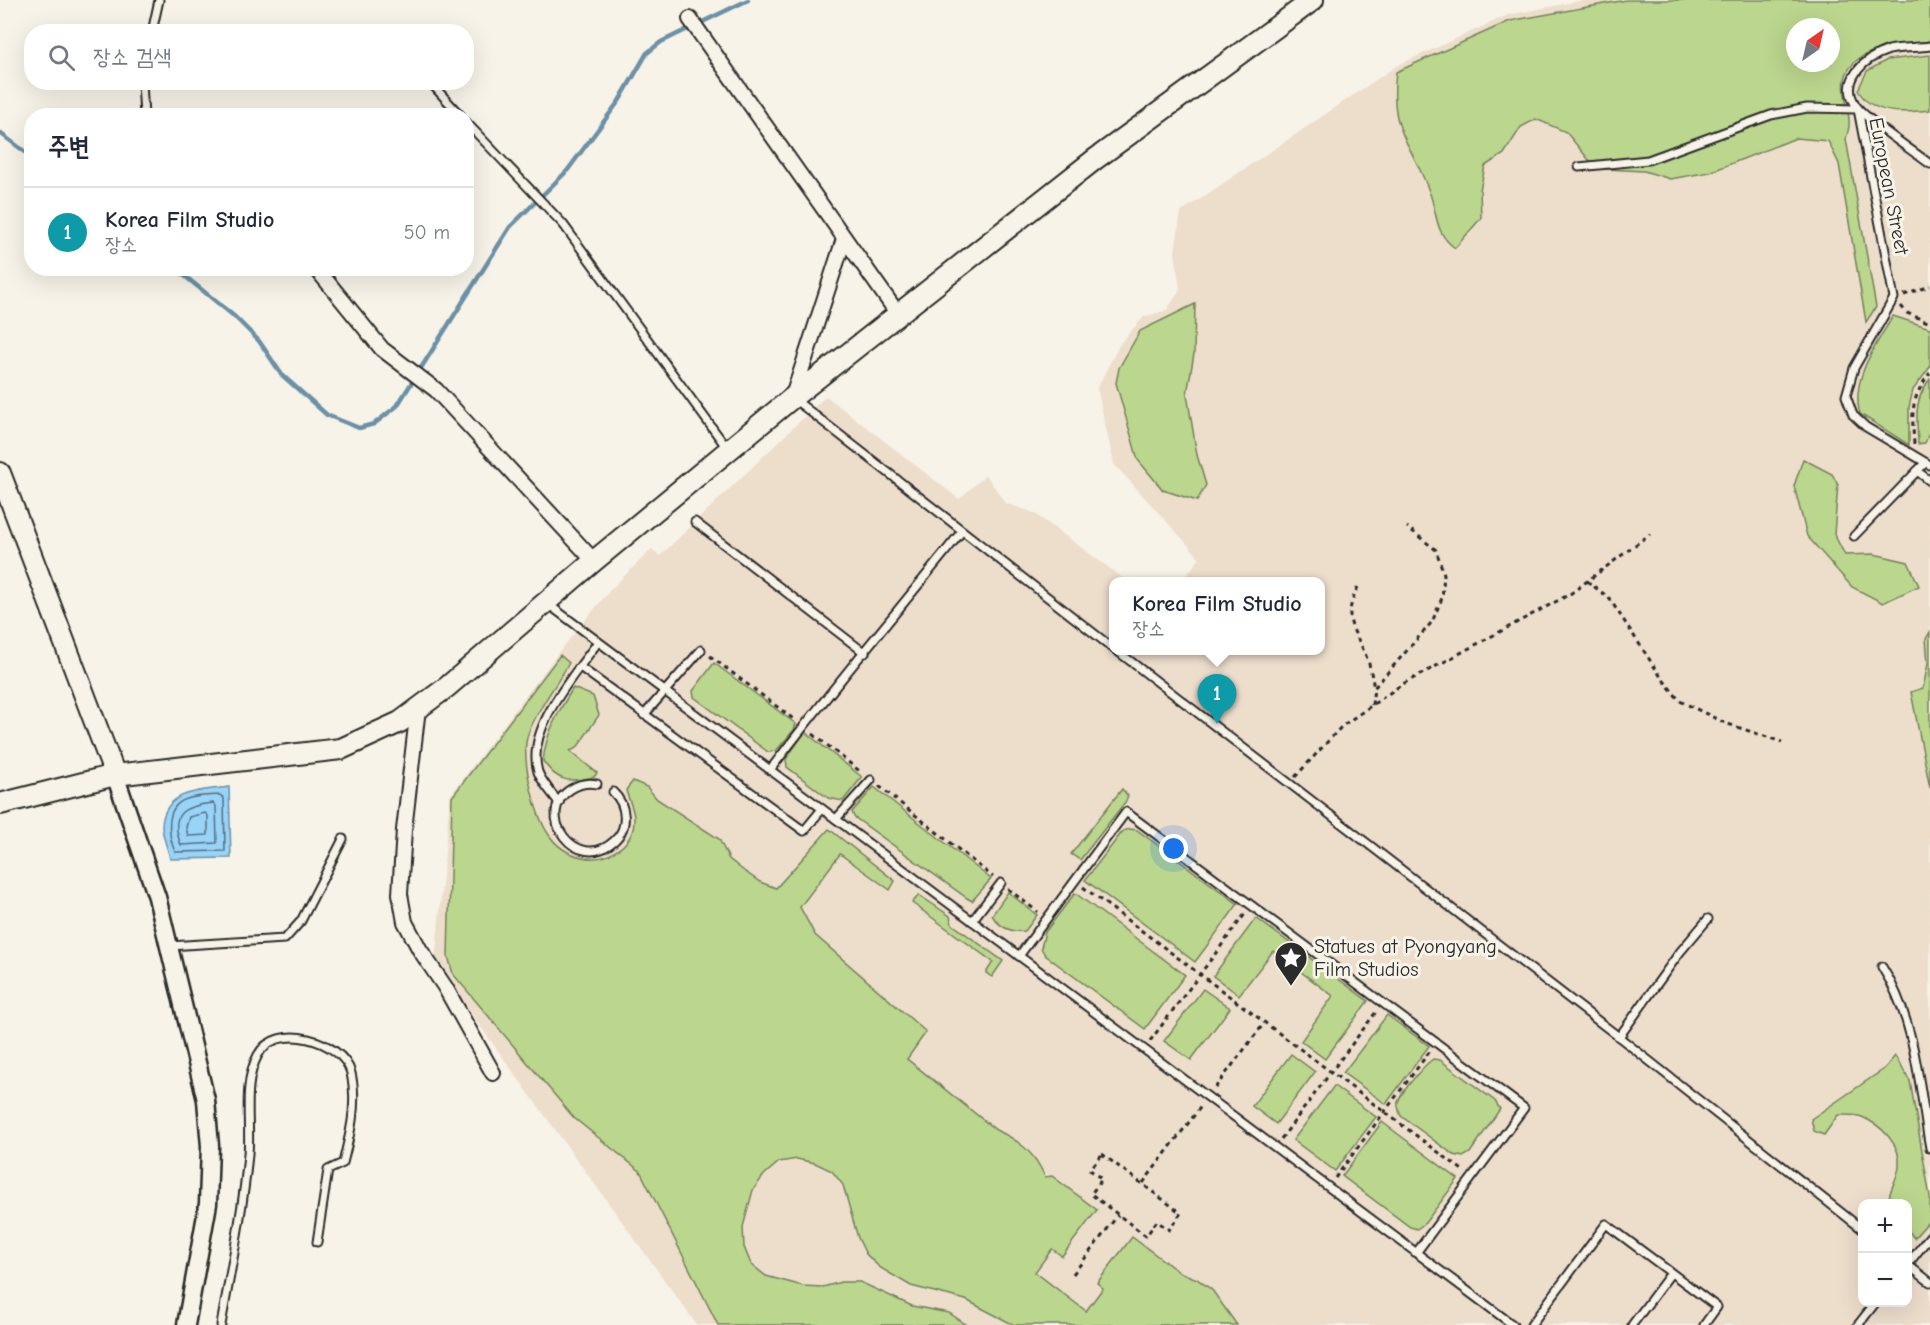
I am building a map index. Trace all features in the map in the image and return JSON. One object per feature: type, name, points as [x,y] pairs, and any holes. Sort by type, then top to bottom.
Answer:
[{"type":"main road","points":[[0,804],[115,775],[341,749],[400,722],[728,450],[898,314],[1094,160],[1313,0]]},
{"type":"main road","points":[[0,473],[115,775]]},
{"type":"street","points":[[690,19],[898,314]]},
{"type":"street","points":[[792,398],[844,239]]},
{"type":"street","points":[[323,276],[382,349],[436,390],[470,424],[594,561]]},
{"type":"street","points":[[418,708],[404,830],[400,894],[405,922],[420,951],[445,987],[493,1073]]},
{"type":"street","points":[[115,775],[157,897],[206,1100],[210,1146],[208,1204],[186,1325]]},
{"type":"lane","points":[[154,24],[159,0]]},
{"type":"lane","name":"European Street","points":[[1894,298],[1858,109],[1850,95],[1850,81],[1858,68],[1890,50],[1930,46]]},
{"type":"lane","points":[[142,90],[144,108]]},
{"type":"lane","points":[[437,90],[454,108]]},
{"type":"lane","points":[[1579,167],[1648,160],[1771,115],[1807,108],[1858,109],[1930,164]]},
{"type":"lane","points":[[474,130],[563,224],[728,450]]},
{"type":"lane","points":[[1854,536],[1917,471],[1927,464],[1866,427],[1853,415],[1846,396],[1854,368],[1894,298]]},
{"type":"lane","points":[[792,398],[1109,645]]},
{"type":"lane","points":[[1917,471],[1930,481]]},
{"type":"lane","points":[[695,522],[865,653]]},
{"type":"lane","points":[[770,770],[838,681],[865,653],[962,531]]},
{"type":"lane","points":[[546,603],[1513,1325]]},
{"type":"lane","points":[[559,803],[538,773],[536,750],[542,728],[553,706],[598,642]]},
{"type":"lane","points":[[644,715],[701,650]]},
{"type":"lane","points":[[1121,655],[1619,1037],[1858,1225]]},
{"type":"lane","points":[[580,667],[804,831],[822,809]]},
{"type":"lane","points":[[836,819],[871,780]]},
{"type":"lane","points":[[597,784],[580,784],[567,791],[559,803],[556,817],[559,831],[568,843],[580,850],[594,851],[608,847],[619,837],[624,824],[624,810],[613,792]]},
{"type":"lane","points":[[1018,956],[1126,812],[1383,1003],[1524,1108],[1416,1252]]},
{"type":"lane","points":[[169,946],[285,939],[301,921],[343,839]]},
{"type":"lane","points":[[972,921],[1001,883]]},
{"type":"lane","points":[[1619,1037],[1680,952],[1708,919]]},
{"type":"lane","points":[[1882,967],[1893,984],[1909,1025],[1930,1148]]},
{"type":"lane","points":[[221,1325],[248,1153],[249,1089],[258,1056],[267,1044],[282,1038],[321,1042],[338,1054],[350,1071],[352,1124],[343,1163],[328,1170],[317,1242]]},
{"type":"lane","points":[[1531,1325],[1606,1224],[1717,1307],[1704,1325]]},
{"type":"lane","points":[[1912,1259],[1930,1236]]},
{"type":"lane","points":[[1912,1267],[1930,1282]]},
{"type":"lane","points":[[1632,1325],[1671,1273]]},
{"type":"lane","points":[[1858,1325],[1872,1307]]},
{"type":"path","points":[[1930,286],[1894,298],[1907,313],[1930,323]]},
{"type":"path","points":[[1914,457],[1911,407],[1916,392],[1930,373]]},
{"type":"path","points":[[1374,688],[1432,622],[1443,598],[1444,573],[1436,550],[1407,526]]},
{"type":"path","points":[[1288,784],[1342,726],[1372,705],[1401,685],[1570,594],[1650,534]]},
{"type":"path","points":[[1587,581],[1609,598],[1661,677],[1680,701],[1725,723],[1782,742]]},
{"type":"path","points":[[1358,587],[1350,603],[1349,624],[1368,661],[1374,688],[1372,705]]},
{"type":"path","points":[[1075,880],[1472,1177]]},
{"type":"path","points":[[1144,1049],[1251,905]]},
{"type":"path","points":[[1275,1147],[1383,1003]]},
{"type":"path","points":[[1328,1187],[1436,1043]]},
{"type":"path","points":[[1102,1154],[1181,1213],[1169,1230],[1157,1221],[1146,1236],[1118,1215],[1091,1194],[1102,1179],[1089,1170],[1102,1154]]},
{"type":"path","points":[[1073,1274],[1118,1215]]},
{"type":"shaded area","points":[[1584,0],[1930,0],[1930,1325],[697,1325],[435,964],[450,796],[559,652],[611,589],[652,549],[660,556],[826,396],[959,499],[986,475],[1005,503],[1034,513],[1122,577],[1109,577],[1109,655],[1325,655],[1325,577],[1185,577],[1200,558],[1114,464],[1097,388],[1121,342],[1144,317],[1167,310],[1180,290],[1175,252],[1181,212],[1398,65],[1508,15]]},
{"type":"green space","points":[[1626,0],[1930,0],[1930,41],[1894,46],[1868,54],[1850,68],[1845,79],[1844,89],[1849,116],[1846,139],[1876,307],[1866,322],[1839,164],[1828,141],[1796,138],[1710,172],[1670,179],[1644,171],[1605,169],[1589,160],[1566,132],[1536,119],[1521,127],[1504,154],[1485,166],[1480,190],[1481,218],[1455,248],[1443,236],[1429,191],[1398,123],[1396,72],[1510,21]]},
{"type":"green space","points":[[1930,55],[1930,110],[1899,112],[1880,109],[1871,105],[1858,90],[1867,71],[1887,60]]},
{"type":"green space","points":[[1195,304],[1194,354],[1187,394],[1197,455],[1206,485],[1197,501],[1163,490],[1138,460],[1116,383],[1119,368],[1140,331]]},
{"type":"green space","points":[[1893,316],[1930,328],[1930,367],[1913,390],[1909,407],[1909,445],[1860,414],[1858,401],[1866,363]]},
{"type":"green space","points":[[1930,379],[1930,431],[1925,443],[1918,444],[1918,402]]},
{"type":"green space","points":[[1803,459],[1832,474],[1838,485],[1834,534],[1845,555],[1874,554],[1908,562],[1919,586],[1883,603],[1852,587],[1807,536],[1794,486]]},
{"type":"green space","points":[[1930,632],[1930,788],[1911,692],[1923,688],[1928,664],[1926,639]]},
{"type":"green space","points":[[560,655],[569,663],[536,716],[526,744],[527,771],[534,800],[544,826],[555,843],[572,854],[590,858],[609,855],[621,847],[630,838],[633,830],[633,813],[626,790],[633,781],[647,787],[657,799],[719,839],[729,859],[744,871],[760,882],[776,888],[829,829],[895,881],[890,890],[840,854],[800,907],[815,935],[926,1032],[907,1059],[996,1130],[1025,1148],[1041,1168],[1045,1177],[1052,1176],[1097,1210],[1062,1256],[1052,1249],[1035,1272],[1086,1311],[1103,1288],[1097,1283],[1132,1237],[1179,1272],[1197,1279],[1212,1290],[1237,1325],[1014,1325],[966,1300],[911,1286],[879,1267],[866,1254],[858,1238],[843,1185],[832,1171],[815,1163],[797,1159],[779,1162],[764,1175],[753,1190],[743,1227],[744,1247],[751,1264],[766,1276],[803,1286],[823,1287],[841,1282],[860,1282],[912,1306],[949,1313],[967,1325],[718,1325],[640,1171],[574,1118],[453,974],[448,956],[452,797]]},
{"type":"green space","points":[[714,663],[796,724],[794,730],[776,751],[768,752],[694,697],[693,691]]},
{"type":"green space","points":[[573,688],[593,696],[599,715],[577,748],[570,751],[597,773],[594,777],[577,780],[559,777],[543,761],[554,723]]},
{"type":"green space","points":[[805,732],[862,777],[843,801],[828,798],[787,767],[786,759]]},
{"type":"green space","points":[[874,787],[991,879],[972,901],[854,817],[852,812]]},
{"type":"green space","points":[[1122,789],[1128,796],[1126,801],[1080,860],[1071,854]]},
{"type":"green space","points":[[1137,830],[1238,904],[1195,962],[1085,880],[1123,831]]},
{"type":"green space","points":[[1008,892],[1037,915],[1025,931],[1006,928],[992,915]]},
{"type":"green space","points":[[1075,893],[1185,975],[1145,1029],[1045,955],[1041,948],[1045,932]]},
{"type":"green space","points":[[919,895],[950,916],[952,924],[1003,961],[992,977],[986,973],[993,962],[912,903]]},
{"type":"green space","points":[[1256,918],[1368,1001],[1325,1059],[1301,1041],[1333,996],[1273,951],[1239,995],[1213,976]]},
{"type":"green space","points":[[1203,989],[1230,1008],[1191,1060],[1164,1041]]},
{"type":"green space","points":[[1387,1015],[1429,1046],[1386,1104],[1343,1073]]},
{"type":"green space","points":[[1291,1054],[1315,1072],[1276,1124],[1252,1106]]},
{"type":"green space","points":[[1895,1056],[1910,1081],[1930,1197],[1930,1220],[1914,1238],[1912,1235],[1912,1199],[1889,1199],[1899,1167],[1897,1151],[1889,1137],[1876,1125],[1859,1116],[1838,1115],[1824,1135],[1814,1131],[1811,1119],[1884,1069]]},
{"type":"green space","points":[[1433,1059],[1440,1060],[1495,1101],[1500,1109],[1470,1153],[1463,1157],[1454,1155],[1401,1116],[1398,1109],[1398,1102],[1404,1091]]},
{"type":"green space","points":[[1334,1086],[1376,1117],[1335,1171],[1293,1140]]},
{"type":"green space","points":[[1382,1122],[1458,1179],[1425,1223],[1417,1229],[1410,1227],[1342,1176]]},
{"type":"water","points":[[229,787],[231,858],[170,859],[162,826],[164,814],[170,805],[177,798],[186,794]]},
{"type":"waterway","points":[[185,276],[235,317],[259,341],[282,375],[327,415],[359,428],[374,424],[397,406],[510,227],[567,171],[619,101],[647,53],[661,42],[748,0]]},
{"type":"waterway","points":[[0,133],[24,151]]},
{"type":"place","name":"Korea Film Studio","points":[[1217,724]]},
{"type":"place","name":"Statues at Pyongyang Film Studios","points":[[1291,987]]}]
